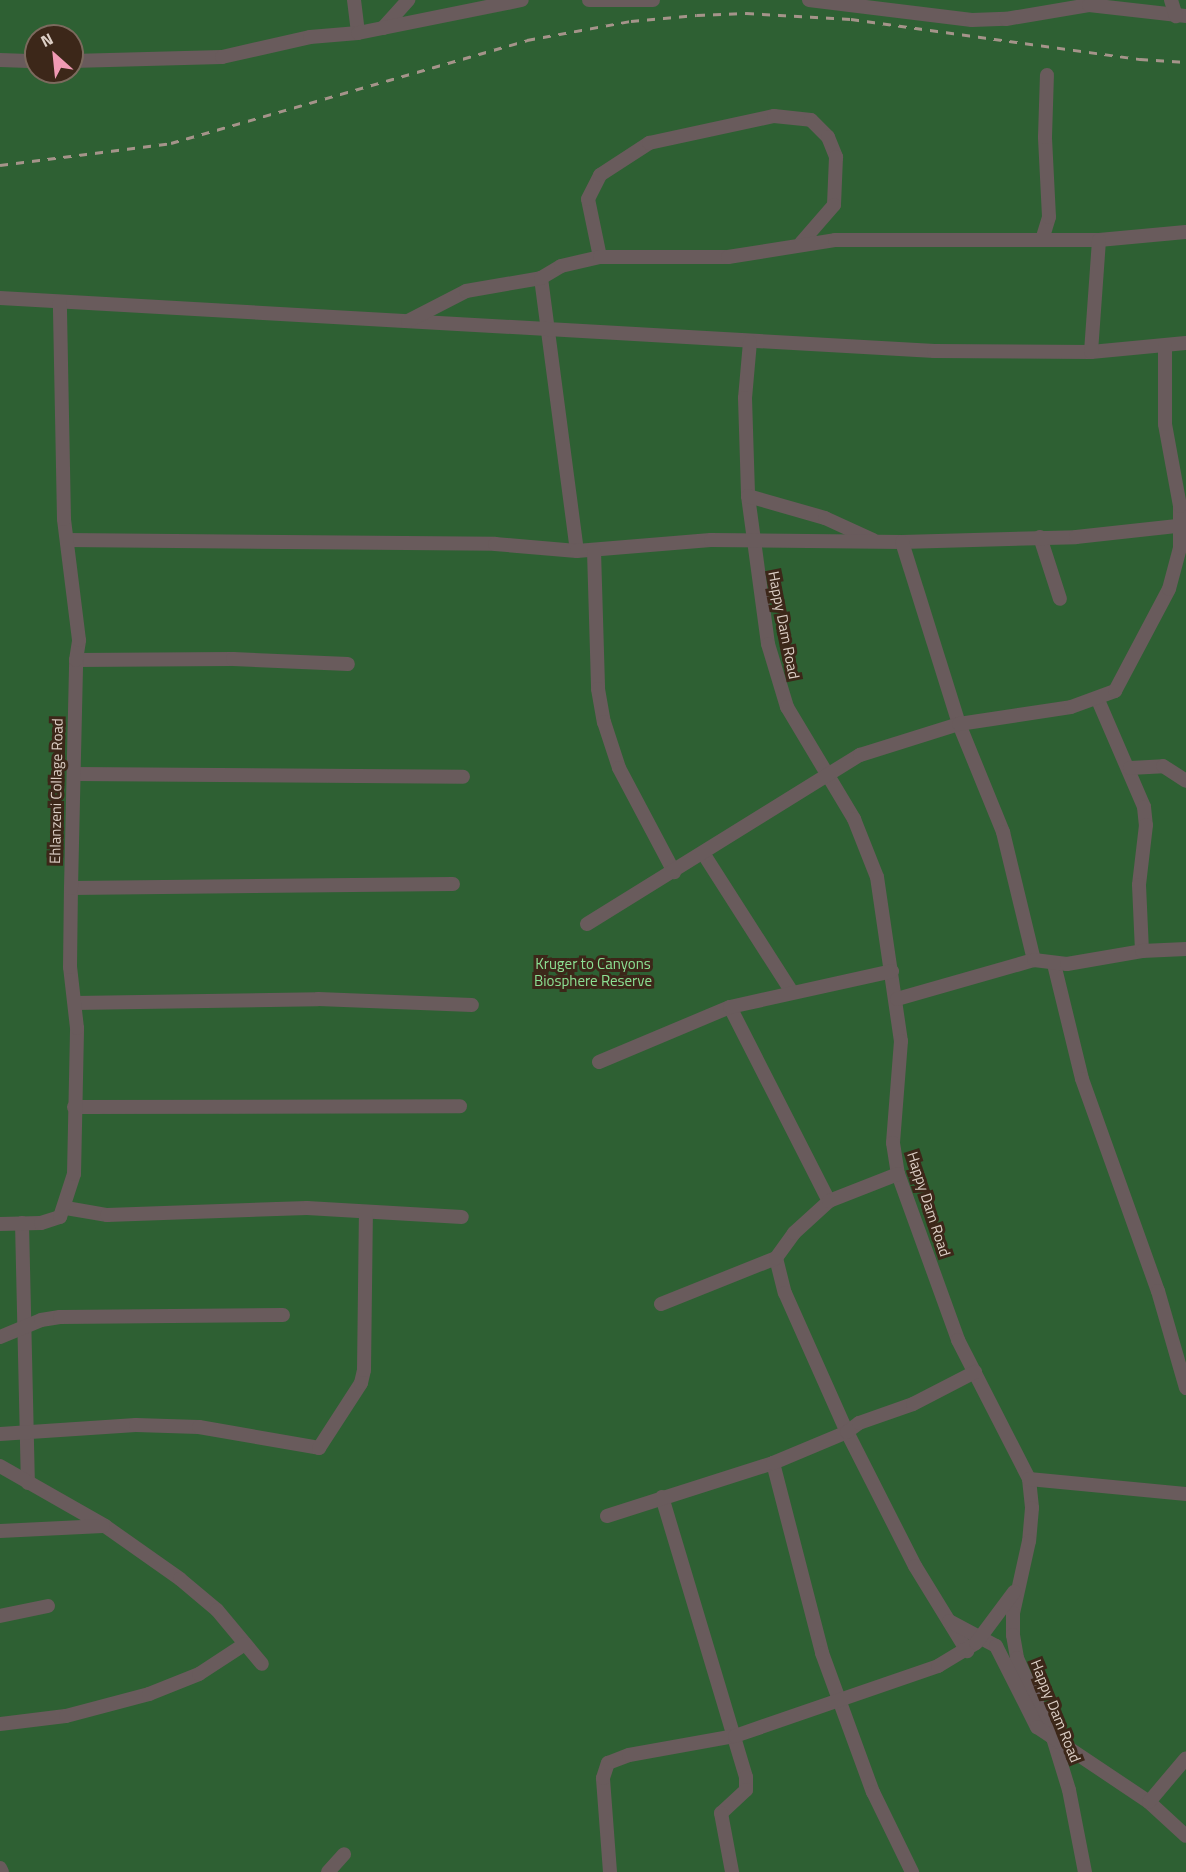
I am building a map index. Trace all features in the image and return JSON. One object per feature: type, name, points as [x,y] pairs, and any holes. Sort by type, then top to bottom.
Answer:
[{"type":"street","points":[[354,0],[358,33]]},
{"type":"street","points":[[383,28],[408,0]]},
{"type":"street","points":[[84,61],[222,57],[310,37],[358,33],[522,0]]},
{"type":"street","points":[[588,0],[653,0]]},
{"type":"street","points":[[809,0],[972,20],[1029,7],[1089,5],[1181,16]]},
{"type":"street","points":[[1171,0],[1181,16]]},
{"type":"street","points":[[0,60],[24,61]]},
{"type":"street","points":[[1042,240],[1049,217],[1044,137],[1047,75]]},
{"type":"street","points":[[600,257],[588,199],[600,175],[625,155],[649,143],[774,116],[811,120],[828,137],[836,157],[834,205],[801,243]]},
{"type":"street","points":[[408,322],[466,291],[541,278],[561,266],[600,257],[728,257],[801,243],[930,238],[1099,240],[1186,232]]},
{"type":"street","points":[[1091,352],[1099,240]]},
{"type":"street","points":[[541,278],[577,551]]},
{"type":"street","points":[[0,298],[934,351],[1091,352],[1186,343]]},
{"type":"street","name":"Ehlanzeni Collage Road","points":[[60,302],[63,519],[78,615],[70,967],[75,1003],[74,1174],[66,1208]]},
{"type":"street","name":"Happy Dam Road","points":[[750,342],[745,398],[748,496],[752,541],[776,679],[787,707],[868,847],[877,877],[897,999],[901,1041],[893,1143],[898,1174],[958,1340],[1029,1479],[1032,1508],[1029,1541],[1013,1613],[1017,1658],[1053,1738],[1073,1810],[1085,1872]]},
{"type":"street","points":[[586,924],[674,872],[827,773],[897,741],[959,724],[1098,700],[1120,684],[1169,590],[1184,526],[1165,424],[1165,346]]},
{"type":"street","points":[[748,496],[825,518],[876,542]]},
{"type":"street","points":[[67,540],[495,544],[594,551],[711,540],[902,542],[1040,537],[1184,526]]},
{"type":"street","points":[[1040,537],[1060,599]]},
{"type":"street","points":[[902,542],[959,724],[1003,832],[1034,960]]},
{"type":"street","points":[[594,551],[598,689],[604,722],[619,768],[674,872]]},
{"type":"street","points":[[76,660],[233,659],[348,663]]},
{"type":"street","points":[[1098,700],[1130,768],[1146,825],[1139,885],[1142,951]]},
{"type":"street","points":[[1130,768],[1163,766],[1186,781]]},
{"type":"street","points":[[75,774],[463,777]]},
{"type":"street","points":[[703,853],[792,992]]},
{"type":"street","points":[[71,888],[453,884]]},
{"type":"street","points":[[897,999],[1034,960],[1054,964],[1142,951],[1186,949]]},
{"type":"street","points":[[1054,964],[1082,1079],[1158,1291],[1186,1388]]},
{"type":"street","points":[[599,1062],[730,1007],[892,971]]},
{"type":"street","points":[[75,1003],[318,999],[472,1005]]},
{"type":"street","points":[[730,1007],[830,1202]]},
{"type":"street","points":[[74,1107],[460,1106]]},
{"type":"street","points":[[661,1304],[776,1258],[794,1233],[830,1202],[898,1174]]},
{"type":"street","points":[[0,1224],[50,1221],[66,1208],[107,1215],[241,1208],[462,1217]]},
{"type":"street","points":[[0,1434],[136,1425],[200,1427],[318,1448],[361,1383],[364,1370],[366,1212]]},
{"type":"street","points":[[22,1223],[28,1326],[28,1483]]},
{"type":"street","points":[[776,1258],[785,1293],[847,1432],[915,1566],[967,1651]]},
{"type":"street","points":[[0,1337],[60,1317],[283,1315]]},
{"type":"street","points":[[608,1516],[773,1463],[847,1432],[859,1423],[913,1404],[975,1372]]},
{"type":"street","points":[[773,1463],[806,1601],[877,1802],[912,1872]]},
{"type":"street","points":[[0,1466],[105,1526],[196,1592],[262,1664]]},
{"type":"street","points":[[1029,1479],[1186,1494]]},
{"type":"street","points":[[662,1497],[735,1736],[747,1784],[744,1793],[721,1813],[732,1872]]},
{"type":"street","points":[[0,1531],[105,1526]]},
{"type":"street","points":[[610,1872],[603,1778],[608,1763],[629,1755],[735,1736],[910,1677],[967,1651],[981,1637],[1017,1588]]},
{"type":"street","points":[[0,1616],[48,1606]]},
{"type":"street","points":[[949,1621],[981,1637],[1000,1651],[1032,1723],[1149,1802],[1186,1836]]},
{"type":"street","points":[[0,1724],[66,1716],[149,1694],[199,1674],[245,1644]]},
{"type":"street","points":[[1149,1802],[1186,1758]]},
{"type":"street","points":[[328,1872],[344,1854]]},
{"type":"green space","name":"Kruger to Canyons Biosphere Reserve","points":[[0,0],[1186,0],[1186,1872],[0,1872]]},
{"type":"railway","points":[[0,165],[171,143],[527,40],[631,21],[697,15],[746,13],[851,19],[1140,59],[1186,62]]}]
